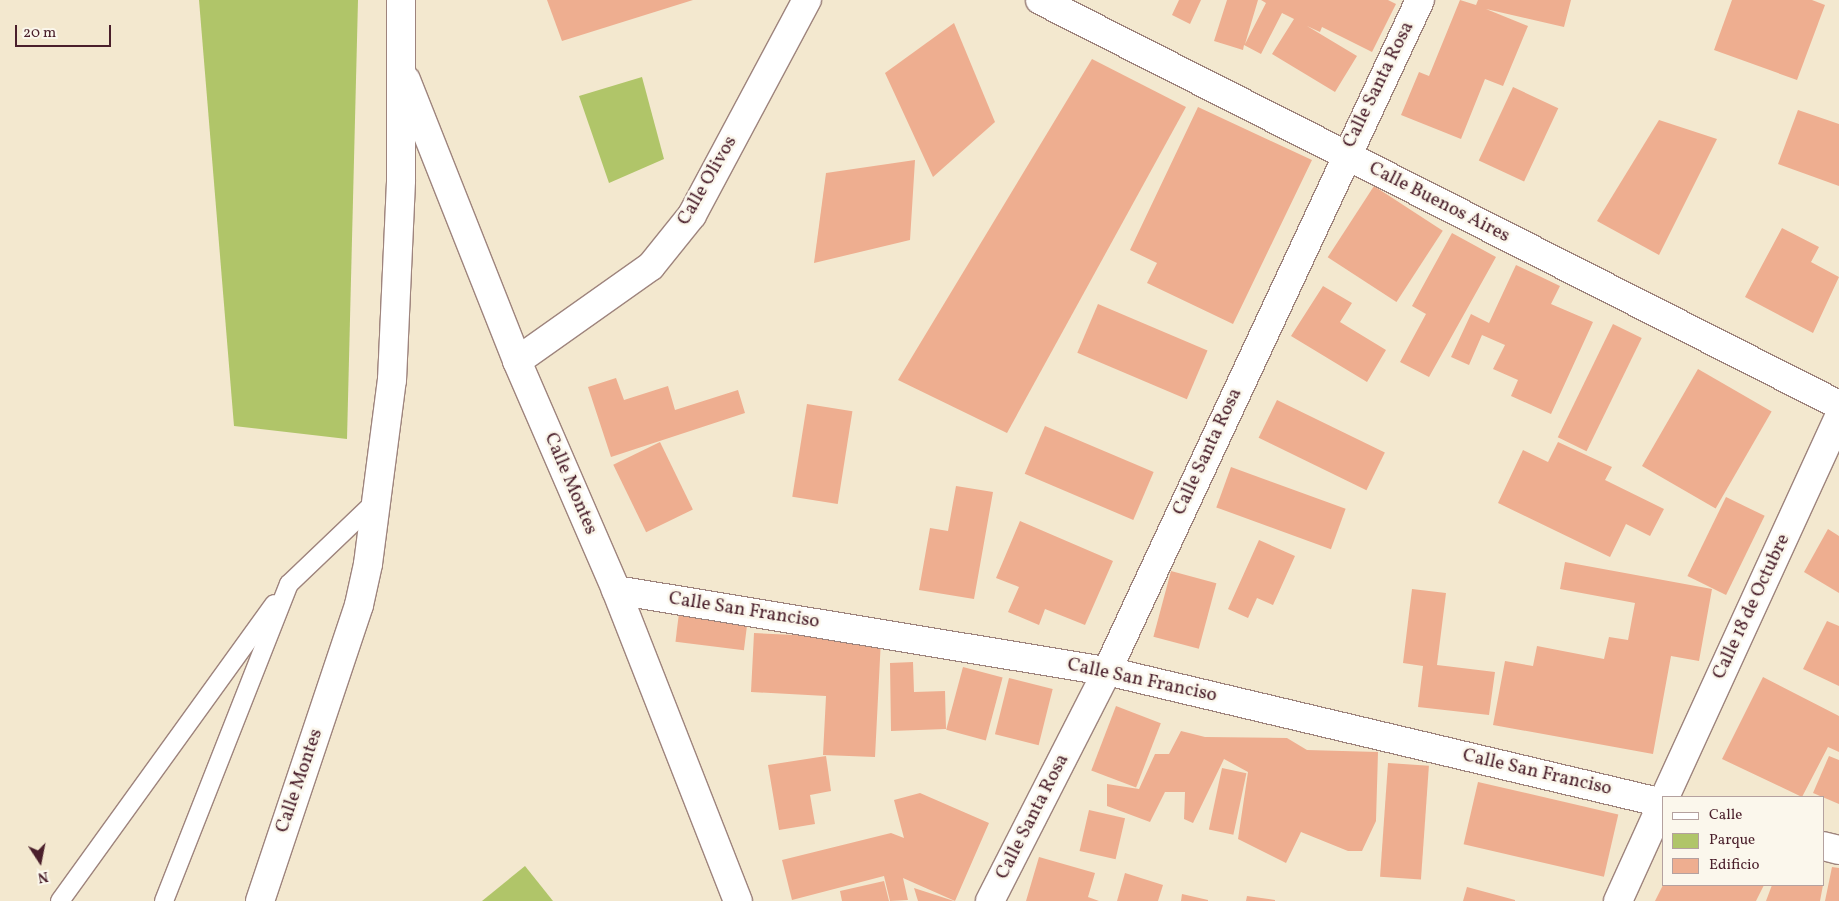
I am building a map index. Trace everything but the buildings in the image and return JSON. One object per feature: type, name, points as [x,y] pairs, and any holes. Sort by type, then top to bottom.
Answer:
[{"type":"street","name":"Calle Montes","points":[[260,901],[359,605],[377,500],[392,380],[401,67],[401,0]]},
{"type":"street","name":"Calle Olivos","points":[[517,361],[651,266],[692,215],[807,0]]},
{"type":"street","name":"Calle Buenos Aires","points":[[1040,0],[1839,405]]},
{"type":"street","name":"Calle Santa Rosa","points":[[990,901],[1107,671],[1345,155],[1420,0]]},
{"type":"street","name":"Calle Montes","points":[[401,67],[517,361],[616,590],[738,901]]},
{"type":"street","name":"Calle 18 de Octubre","points":[[1665,796],[1839,417]]},
{"type":"street","name":"Calle San Franciso","points":[[616,590],[1107,671],[1662,803]]},
{"type":"street","points":[[1618,901],[1662,805]]},
{"type":"street","points":[[1824,846],[1839,850]]},
{"type":"lane","points":[[60,901],[289,584],[377,500]]},
{"type":"lane","points":[[164,901],[289,584]]},
{"type":"green space","points":[[199,0],[358,0],[347,439],[234,426]]},
{"type":"green space","points":[[642,77],[664,159],[609,183],[579,96]]},
{"type":"green space","points":[[525,866],[553,901],[482,901]]}]
